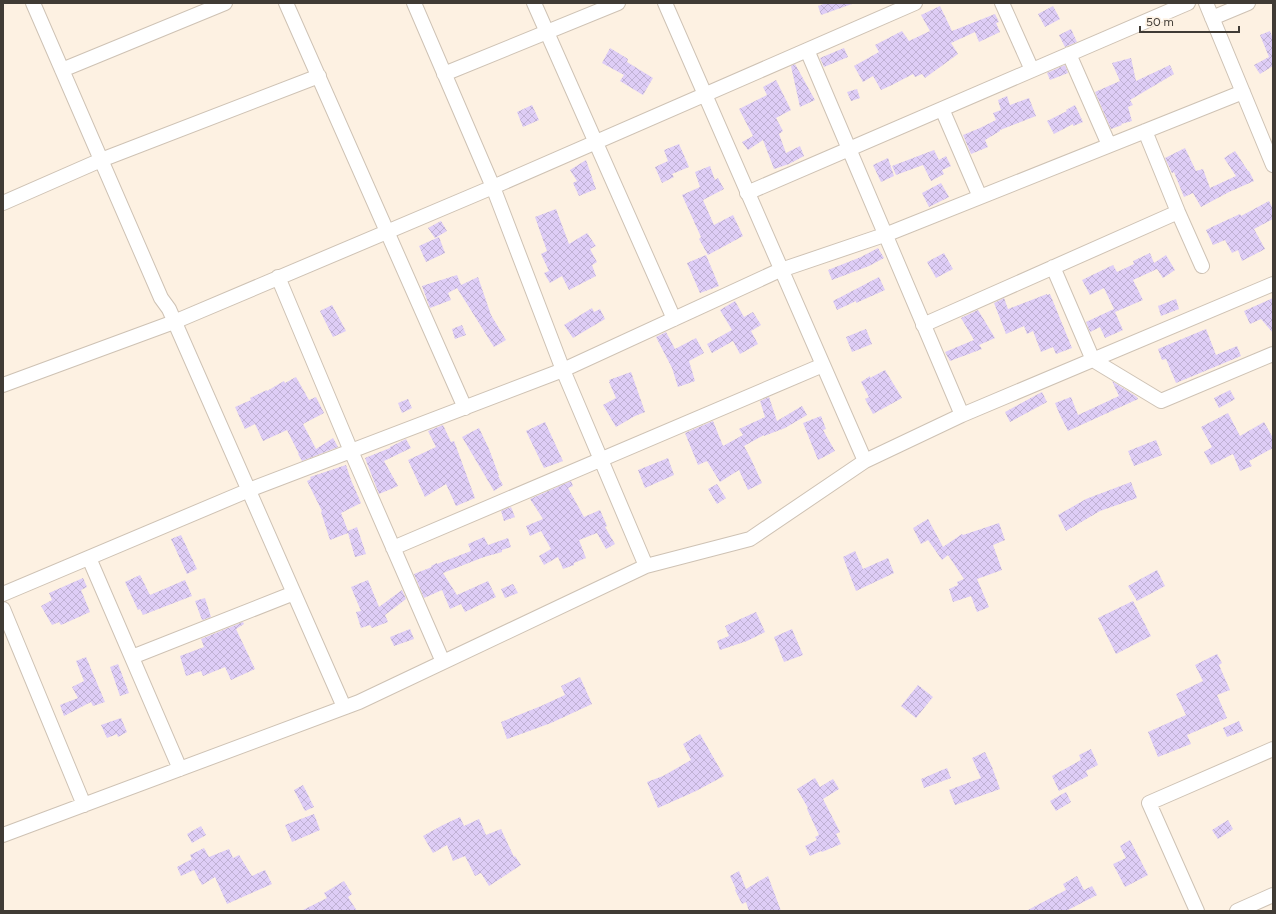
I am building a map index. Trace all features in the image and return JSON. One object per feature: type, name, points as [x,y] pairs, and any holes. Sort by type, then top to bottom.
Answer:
[{"type":"street","points":[[32,3],[161,298],[169,309],[344,707]]},
{"type":"street","points":[[62,70],[224,3]]},
{"type":"street","points":[[286,3],[465,408]]},
{"type":"street","points":[[414,3],[493,187],[563,370],[646,566]]},
{"type":"street","points":[[534,3],[674,319]]},
{"type":"street","points":[[444,74],[618,3]]},
{"type":"street","points":[[665,3],[865,461]]},
{"type":"street","points":[[3,385],[174,322],[493,187],[915,3]]},
{"type":"street","points":[[1002,3],[1032,70]]},
{"type":"street","points":[[747,193],[1188,3]]},
{"type":"street","points":[[1206,3],[1243,92],[1268,138],[1273,165]]},
{"type":"street","points":[[1212,18],[1248,3]]},
{"type":"street","points":[[806,50],[962,415]]},
{"type":"street","points":[[1069,54],[1109,146]]},
{"type":"street","points":[[4,201],[101,160],[319,76]]},
{"type":"street","points":[[3,594],[248,491],[563,370],[782,270],[885,234],[1243,92]]},
{"type":"street","points":[[942,109],[980,197]]},
{"type":"street","points":[[1146,131],[1178,212],[1202,266]]},
{"type":"street","points":[[923,324],[1178,212]]},
{"type":"street","points":[[1053,267],[1093,360],[1161,401],[1273,354]]},
{"type":"street","points":[[278,277],[351,451],[443,662]]},
{"type":"street","points":[[3,835],[359,702],[646,566],[750,539],[865,461],[962,415],[1273,284]]},
{"type":"street","points":[[393,548],[823,365]]},
{"type":"street","points":[[89,558],[180,769]]},
{"type":"street","points":[[132,657],[294,593]]},
{"type":"street","points":[[3,609],[84,805]]},
{"type":"street","points":[[1197,911],[1149,803],[1273,749]]},
{"type":"street","points":[[1237,911],[1273,895]]},
{"type":"building","points":[[826,3],[852,4],[821,15],[818,6]]},
{"type":"building","points":[[940,6],[952,31],[995,14],[999,22],[996,23],[1000,32],[979,42],[975,32],[951,43],[958,54],[925,78],[922,74],[915,77],[913,74],[881,90],[873,76],[863,82],[854,66],[879,52],[875,45],[902,31],[909,41],[930,31],[921,15]]},
{"type":"building","points":[[1053,6],[1060,19],[1045,27],[1038,14]]},
{"type":"building","points":[[1071,29],[1077,42],[1065,47],[1059,35]]},
{"type":"building","points":[[1270,31],[1273,39],[1273,66],[1260,74],[1254,65],[1269,57],[1260,35]]},
{"type":"building","points":[[610,48],[628,59],[627,62],[653,78],[643,95],[620,81],[624,75],[602,63]]},
{"type":"building","points":[[844,48],[848,57],[824,67],[820,58]]},
{"type":"building","points":[[1131,58],[1136,81],[1170,65],[1174,74],[1130,100],[1133,105],[1128,107],[1132,121],[1111,129],[1095,92],[1120,81],[1112,63]]},
{"type":"building","points":[[795,64],[815,100],[800,107],[791,66]]},
{"type":"building","points":[[1065,65],[1068,73],[1050,80],[1047,73]]},
{"type":"building","points":[[776,80],[791,110],[776,118],[783,131],[779,134],[786,153],[800,146],[804,156],[789,164],[774,169],[763,140],[748,150],[742,142],[753,136],[739,109],[767,95],[763,87]]},
{"type":"building","points":[[857,89],[860,98],[851,101],[847,92]]},
{"type":"building","points":[[1007,96],[1010,105],[1029,98],[1036,116],[1000,130],[985,140],[988,147],[971,154],[963,135],[996,120],[993,113],[1001,110],[998,100]]},
{"type":"building","points":[[532,105],[539,120],[523,127],[517,112]]},
{"type":"building","points":[[1075,105],[1083,122],[1073,126],[1073,124],[1054,134],[1047,121],[1067,111],[1066,110]]},
{"type":"building","points":[[679,144],[689,167],[672,174],[674,177],[662,183],[655,167],[668,161],[664,150]]},
{"type":"building","points":[[1185,148],[1196,171],[1203,169],[1210,188],[1236,176],[1224,158],[1235,151],[1254,181],[1201,207],[1193,193],[1184,197],[1174,172],[1172,173],[1165,158]]},
{"type":"building","points":[[934,150],[939,160],[946,156],[951,166],[942,170],[944,174],[931,181],[923,165],[896,175],[892,166]]},
{"type":"building","points":[[888,158],[894,176],[881,182],[873,165]]},
{"type":"building","points":[[586,160],[596,189],[579,196],[573,183],[577,181],[570,170]]},
{"type":"building","points":[[710,166],[715,180],[718,178],[724,189],[703,200],[714,225],[733,215],[743,236],[708,255],[699,239],[701,237],[682,195],[700,187],[695,172]]},
{"type":"building","points":[[941,183],[949,197],[929,207],[922,193]]},
{"type":"building","points":[[1269,201],[1273,209],[1273,219],[1254,229],[1265,249],[1242,261],[1238,250],[1232,253],[1225,240],[1213,245],[1206,230],[1240,214],[1241,216]]},
{"type":"building","points":[[556,209],[569,244],[587,233],[596,246],[590,249],[597,262],[592,265],[596,276],[569,290],[562,276],[550,283],[544,273],[549,271],[541,254],[547,251],[535,217]]},
{"type":"building","points":[[441,221],[447,231],[435,238],[428,228]]},
{"type":"building","points":[[439,237],[445,253],[426,262],[419,246]]},
{"type":"building","points":[[878,248],[884,258],[869,266],[832,280],[828,270],[861,257]]},
{"type":"building","points":[[944,253],[953,269],[936,278],[927,262]]},
{"type":"building","points":[[1150,253],[1154,263],[1166,255],[1175,270],[1163,278],[1157,269],[1133,280],[1143,300],[1115,312],[1123,330],[1105,338],[1100,327],[1090,332],[1086,322],[1114,309],[1104,288],[1090,295],[1082,280],[1113,265],[1117,272],[1134,264],[1133,261]]},
{"type":"building","points":[[706,255],[719,286],[700,293],[687,263]]},
{"type":"building","points":[[457,275],[461,285],[478,277],[491,315],[506,340],[494,347],[457,288],[448,293],[451,300],[430,308],[422,286]]},
{"type":"building","points":[[879,277],[885,290],[837,310],[833,301]]},
{"type":"building","points":[[1050,294],[1072,348],[1056,354],[1053,347],[1041,352],[1033,331],[1027,334],[1024,326],[1006,334],[994,303],[1004,298],[1008,309]]},
{"type":"building","points":[[1273,298],[1273,333],[1261,319],[1250,324],[1244,311]]},
{"type":"building","points":[[1176,299],[1179,309],[1161,316],[1158,306]]},
{"type":"building","points":[[735,301],[744,317],[753,312],[761,325],[751,331],[758,344],[740,354],[733,341],[712,353],[707,344],[732,330],[720,310]]},
{"type":"building","points":[[332,305],[346,331],[333,337],[320,311]]},
{"type":"building","points":[[592,308],[594,312],[600,309],[605,319],[573,338],[564,325]]},
{"type":"building","points":[[978,310],[995,338],[979,345],[982,349],[950,361],[945,352],[974,340],[961,318]]},
{"type":"building","points":[[462,325],[466,335],[455,339],[452,329]]},
{"type":"building","points":[[866,329],[872,344],[852,352],[846,337]]},
{"type":"building","points":[[1206,329],[1216,355],[1237,346],[1241,356],[1176,383],[1166,359],[1162,360],[1158,349]]},
{"type":"building","points":[[666,332],[675,349],[696,338],[704,353],[689,361],[695,381],[678,387],[672,368],[656,337]]},
{"type":"building","points":[[885,370],[902,398],[873,414],[865,399],[869,397],[861,382],[870,376],[870,378]]},
{"type":"building","points":[[631,372],[645,412],[616,427],[603,405],[616,398],[609,380]]},
{"type":"building","points":[[296,377],[309,400],[316,397],[324,413],[303,424],[316,449],[333,438],[338,447],[302,461],[287,430],[263,441],[255,424],[245,429],[235,407],[251,400],[250,398],[267,391],[284,381],[285,383]]},
{"type":"building","points":[[1112,381],[1138,399],[1068,431],[1055,403],[1071,397],[1078,415],[1119,396]]},
{"type":"building","points":[[1230,390],[1235,399],[1219,408],[1214,398]]},
{"type":"building","points":[[1042,392],[1047,402],[1010,422],[1005,412]]},
{"type":"building","points":[[769,397],[777,421],[802,406],[807,415],[785,428],[764,435],[744,446],[762,483],[748,490],[739,470],[720,482],[707,461],[698,465],[685,433],[713,421],[723,446],[743,435],[739,429],[765,417],[760,401]]},
{"type":"building","points":[[408,399],[412,408],[402,413],[398,403]]},
{"type":"building","points":[[1228,413],[1240,436],[1264,422],[1273,438],[1273,448],[1249,461],[1252,466],[1240,471],[1233,454],[1211,465],[1204,452],[1212,447],[1201,427]]},
{"type":"building","points":[[821,416],[826,429],[823,430],[835,451],[818,460],[803,423]]},
{"type":"building","points":[[545,422],[563,461],[544,468],[526,431]]},
{"type":"building","points":[[443,425],[451,442],[454,441],[475,498],[456,506],[446,484],[425,497],[408,460],[436,447],[428,431]]},
{"type":"building","points":[[479,428],[503,485],[494,491],[462,437]]},
{"type":"building","points":[[406,439],[411,448],[384,461],[398,486],[379,494],[365,458],[390,448]]},
{"type":"building","points":[[1156,440],[1162,455],[1134,466],[1128,451]]},
{"type":"building","points":[[668,458],[674,475],[645,488],[638,470]]},
{"type":"building","points":[[346,465],[361,503],[341,513],[348,531],[357,527],[366,554],[355,557],[348,533],[330,540],[321,512],[322,511],[307,481],[311,479],[310,477]]},
{"type":"building","points":[[571,481],[573,486],[568,488],[584,517],[600,510],[607,526],[605,527],[615,544],[606,549],[597,533],[579,540],[586,558],[563,569],[558,557],[544,565],[539,556],[551,549],[541,531],[530,536],[526,526],[543,519],[530,499]]},
{"type":"building","points":[[1131,482],[1137,498],[1100,511],[1066,531],[1058,515],[1086,499]]},
{"type":"building","points":[[717,484],[726,498],[717,504],[708,489]]},
{"type":"building","points":[[511,507],[515,517],[504,521],[501,511]]},
{"type":"building","points":[[928,519],[943,547],[962,534],[963,535],[999,523],[1005,540],[993,545],[1002,570],[977,579],[989,607],[977,612],[971,596],[953,602],[949,589],[958,585],[957,582],[964,579],[948,555],[942,560],[928,540],[921,544],[913,528]]},
{"type":"building","points":[[181,535],[197,569],[187,574],[171,539]]},
{"type":"building","points":[[484,537],[488,545],[508,538],[511,547],[502,550],[502,552],[484,557],[443,573],[457,595],[488,581],[496,597],[465,612],[461,604],[450,609],[442,590],[424,598],[414,574],[432,567],[431,566],[437,563],[471,551],[468,544]]},
{"type":"building","points":[[855,551],[863,569],[888,558],[894,573],[856,591],[843,557]]},
{"type":"building","points":[[1157,570],[1165,586],[1137,601],[1128,586]]},
{"type":"building","points":[[140,575],[150,595],[185,580],[192,596],[143,615],[140,609],[138,610],[125,582]]},
{"type":"building","points":[[83,578],[87,587],[81,590],[90,612],[61,625],[59,622],[52,625],[41,606],[52,600],[49,593]]},
{"type":"building","points":[[368,580],[379,607],[402,590],[406,599],[385,615],[388,622],[372,628],[370,625],[361,628],[356,612],[361,611],[351,587]]},
{"type":"building","points":[[513,584],[518,593],[505,598],[501,589]]},
{"type":"building","points":[[205,598],[211,617],[202,620],[195,601]]},
{"type":"building","points":[[1133,601],[1151,636],[1116,654],[1098,618]]},
{"type":"building","points":[[756,612],[765,632],[747,641],[720,650],[717,641],[729,636],[725,626]]},
{"type":"building","points":[[243,622],[244,624],[236,629],[255,669],[231,680],[225,667],[203,676],[201,671],[186,676],[180,656],[204,647],[201,639]]},
{"type":"building","points":[[410,629],[414,639],[394,646],[390,637]]},
{"type":"building","points":[[792,629],[803,655],[784,662],[774,637]]},
{"type":"building","points":[[1217,654],[1222,663],[1219,665],[1230,690],[1217,695],[1227,718],[1187,735],[1191,744],[1158,757],[1148,732],[1186,715],[1176,694],[1203,681],[1195,665]]},
{"type":"building","points":[[86,657],[105,702],[93,706],[91,702],[64,716],[60,705],[78,698],[72,687],[84,681],[76,661]]},
{"type":"building","points":[[118,664],[129,693],[120,696],[110,667]]},
{"type":"building","points":[[580,677],[592,704],[551,723],[507,739],[501,722],[565,695],[561,686]]},
{"type":"building","points":[[918,685],[933,697],[916,718],[901,706]]},
{"type":"building","points":[[121,718],[127,732],[118,737],[117,734],[107,738],[101,725]]},
{"type":"building","points":[[1239,721],[1243,731],[1227,737],[1223,728]]},
{"type":"building","points":[[700,734],[724,776],[696,791],[658,808],[647,782],[663,776],[691,760],[683,744]]},
{"type":"building","points":[[1091,749],[1098,765],[1086,771],[1088,776],[1059,791],[1052,776],[1081,760],[1079,755]]},
{"type":"building","points":[[985,752],[1000,789],[955,805],[949,790],[981,778],[972,758]]},
{"type":"building","points":[[947,768],[951,778],[924,788],[921,779]]},
{"type":"building","points":[[815,778],[820,787],[833,779],[839,789],[823,799],[840,832],[836,834],[841,844],[810,856],[805,846],[817,840],[815,837],[819,835],[807,809],[808,808],[797,789]]},
{"type":"building","points":[[303,785],[314,807],[305,811],[294,790]]},
{"type":"building","points":[[1066,792],[1071,802],[1056,811],[1050,801]]},
{"type":"building","points":[[314,814],[320,830],[292,842],[285,825]]},
{"type":"building","points":[[460,817],[464,826],[479,819],[486,835],[501,829],[514,857],[515,856],[521,865],[489,886],[481,873],[475,876],[465,856],[453,861],[447,845],[433,853],[423,836]]},
{"type":"building","points":[[1228,820],[1233,829],[1218,839],[1212,830]]},
{"type":"building","points":[[201,826],[206,835],[192,843],[187,834]]},
{"type":"building","points":[[1130,840],[1148,875],[1125,887],[1113,864],[1126,858],[1120,846]]},
{"type":"building","points":[[204,848],[209,857],[229,849],[233,858],[239,855],[252,876],[265,870],[272,884],[227,904],[215,877],[202,885],[194,870],[181,876],[177,867],[192,859],[190,855]]},
{"type":"building","points":[[739,871],[746,889],[768,876],[781,911],[749,911],[746,902],[742,904],[730,876]]},
{"type":"building","points":[[1077,876],[1084,890],[1092,886],[1097,895],[1066,911],[1026,911],[1066,890],[1063,884]]},
{"type":"building","points":[[344,881],[352,894],[348,897],[357,911],[301,911],[327,898],[324,893]]}]
